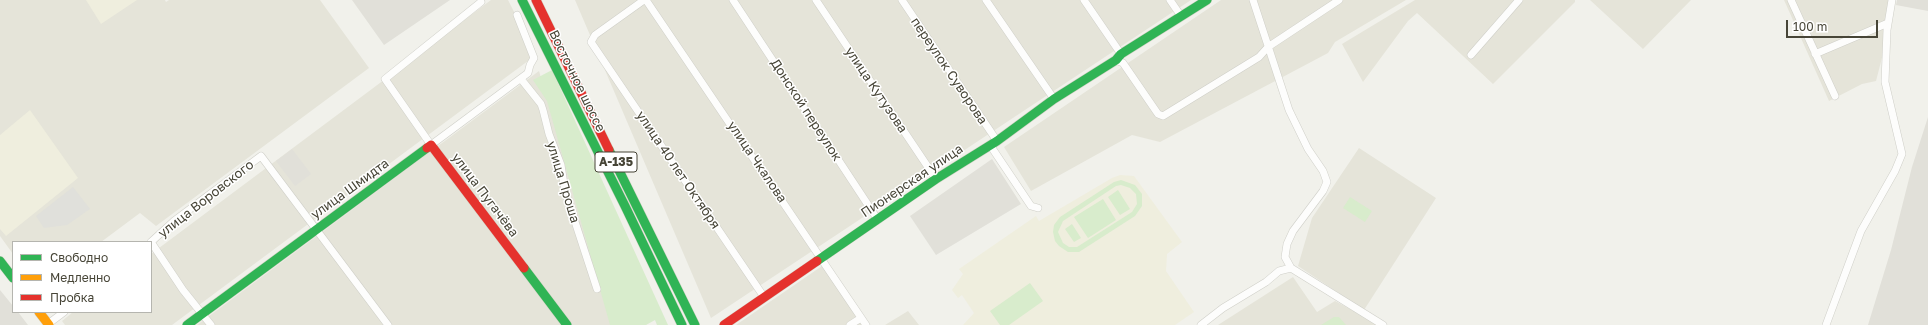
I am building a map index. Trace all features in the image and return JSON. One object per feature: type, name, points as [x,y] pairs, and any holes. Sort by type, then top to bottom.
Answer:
[{"type":"main road","name":"Восточное шоссе","points":[[522,0],[625,206],[682,325]]},
{"type":"main road","name":"Восточное шоссе","points":[[536,0],[695,325]]},
{"type":"main road","name":"Пионерская улица","points":[[724,325],[936,179],[993,143],[1054,99],[1207,0]]},
{"type":"main road","name":"улица Шмидта","points":[[187,325],[431,145]]},
{"type":"main road","name":"улица Пугачёва","points":[[431,145],[567,325]]},
{"type":"main road","points":[[0,261],[12,277]]},
{"type":"main road","points":[[40,313],[49,324]]},
{"type":"street","name":"улица 40 лет Октября","points":[[645,0],[595,35],[590,42],[764,297]]},
{"type":"street","name":"улица Чкалова","points":[[645,0],[822,258],[866,325]]},
{"type":"street","name":"Донской переулок","points":[[733,0],[878,220]]},
{"type":"street","name":"улица Кутузова","points":[[816,0],[936,179]]},
{"type":"street","name":"переулок Суворова","points":[[902,0],[993,143],[1031,206],[1038,208]]},
{"type":"street","points":[[986,0],[1054,99]]},
{"type":"street","points":[[1084,0],[1123,63],[1158,114],[1163,116],[1259,57],[1268,47],[1339,0]]},
{"type":"street","points":[[1170,0],[1181,16]]},
{"type":"street","points":[[1253,0],[1289,110],[1308,149],[1323,171],[1327,182],[1323,191],[1293,231],[1287,244],[1286,257],[1291,268],[1384,325]]},
{"type":"street","points":[[1471,55],[1520,0]]},
{"type":"street","points":[[1791,0],[1835,96]]},
{"type":"street","points":[[1826,325],[1861,231],[1895,171],[1902,154],[1885,82],[1884,58],[1892,0]]},
{"type":"street","name":"улица Пугачёва","points":[[431,145],[385,79],[481,2]]},
{"type":"street","name":"улица Шмидта","points":[[431,145],[528,73],[534,58],[517,15]]},
{"type":"street","points":[[1815,54],[1888,23]]},
{"type":"street","name":"улица Проша","points":[[520,79],[541,104],[549,134],[561,165],[565,191],[597,289]]},
{"type":"street","name":"улица Воровского","points":[[152,241],[174,221],[261,156],[316,230]]},
{"type":"street","points":[[316,230],[388,325]]},
{"type":"street","points":[[152,244],[183,290],[211,325]]},
{"type":"street","points":[[1201,325],[1223,308],[1266,282],[1279,271],[1291,268]]},
{"type":"street","points":[[49,324],[63,313]]},
{"type":"street","points":[[850,325],[861,318]]},
{"type":"shaded area","points":[[0,0],[165,0],[166,2],[169,0],[320,0],[369,68],[156,226],[140,213],[102,241],[12,241],[12,253],[0,236]]},
{"type":"shaded area","points":[[86,0],[137,0],[101,24]]},
{"type":"shaded area","points":[[352,0],[450,0],[384,45]]},
{"type":"shaded area","points":[[491,0],[508,0],[536,55],[172,325],[65,325],[62,321],[72,313],[152,313],[152,253]]},
{"type":"shaded area","points":[[575,0],[1191,0],[711,318]]},
{"type":"shaded area","points":[[1221,0],[1406,0],[1335,42],[1328,53],[1160,142],[1132,135],[1031,191],[1004,147]]},
{"type":"shaded area","points":[[1415,0],[1575,0],[1575,2],[1493,84],[1417,13],[1408,21],[1363,82],[1342,44]]},
{"type":"shaded area","points":[[1590,0],[1691,0],[1643,49]]},
{"type":"shaded area","points":[[1784,0],[1893,0],[1884,50],[1876,81],[1862,84],[1829,101]]},
{"type":"shaded area","points":[[1897,0],[1928,0],[1928,11],[1896,5]]},
{"type":"shaded area","points":[[539,71],[615,325],[197,325]]},
{"type":"shaded area","points":[[30,110],[78,178],[6,236],[0,229],[0,135]]},
{"type":"shaded area","points":[[1928,117],[1928,325],[1868,325],[1891,250],[1912,167]]},
{"type":"shaded area","points":[[1359,148],[1436,198],[1364,310],[1298,266],[1312,218]]},
{"type":"shaded area","points":[[292,149],[311,174],[295,186],[276,161]]},
{"type":"shaded area","points":[[992,159],[1021,204],[936,255],[910,216]]},
{"type":"shaded area","points":[[1120,175],[1134,176],[1182,242],[1167,254],[1166,271],[1194,312],[1175,325],[963,325],[974,313],[962,295],[958,298],[952,290],[963,274],[959,269],[1036,216],[1039,221],[1112,178]]},
{"type":"shaded area","points":[[73,187],[90,209],[67,225],[44,228],[36,216]]},
{"type":"shaded area","points":[[825,264],[869,325],[736,325]]},
{"type":"shaded area","points":[[1293,277],[1317,312],[1335,301],[1380,325],[1218,325]]},
{"type":"shaded area","points":[[0,290],[12,305],[12,313],[19,313],[28,325],[0,325]]},
{"type":"shaded area","points":[[908,311],[919,325],[885,325]]},
{"type":"green space","points":[[552,70],[668,325],[657,325],[655,320],[646,325],[610,325],[547,101],[533,80]]},
{"type":"green space","points":[[1121,180],[1135,185],[1142,194],[1142,206],[1135,216],[1079,252],[1068,252],[1059,246],[1055,241],[1053,232],[1054,225],[1060,217],[1114,182]],"holes":[[[1121,185],[1130,188],[1136,194],[1137,204],[1132,212],[1077,247],[1069,247],[1063,243],[1058,232],[1063,221],[1116,186]]]},
{"type":"green space","points":[[1118,190],[1130,209],[1120,215],[1108,197]]},
{"type":"green space","points":[[1350,197],[1372,211],[1365,222],[1343,208]]},
{"type":"green space","points":[[1103,199],[1116,220],[1088,238],[1074,217]]},
{"type":"green space","points":[[1072,224],[1081,238],[1074,242],[1065,229]]},
{"type":"green space","points":[[1030,283],[1043,301],[1009,325],[1000,325],[990,311]]},
{"type":"green space","points":[[1334,317],[1339,317],[1346,325],[1321,325]]},
{"type":"traffic: fast","points":[[522,0],[625,206],[682,325]]},
{"type":"traffic: fast","points":[[817,261],[936,179],[997,141],[1054,99],[1116,60],[1121,54],[1207,0]]},
{"type":"traffic: fast","points":[[187,325],[427,148]]},
{"type":"traffic: fast","points":[[609,150],[695,325]]},
{"type":"traffic: fast","points":[[0,261],[12,277]]},
{"type":"traffic: fast","points":[[524,268],[567,325]]},
{"type":"traffic: slow","points":[[40,313],[49,325]]},
{"type":"traffic: jam","points":[[536,0],[609,150]]},
{"type":"traffic: jam","points":[[427,148],[431,145],[524,268]]},
{"type":"traffic: jam","points":[[724,325],[817,261]]}]
